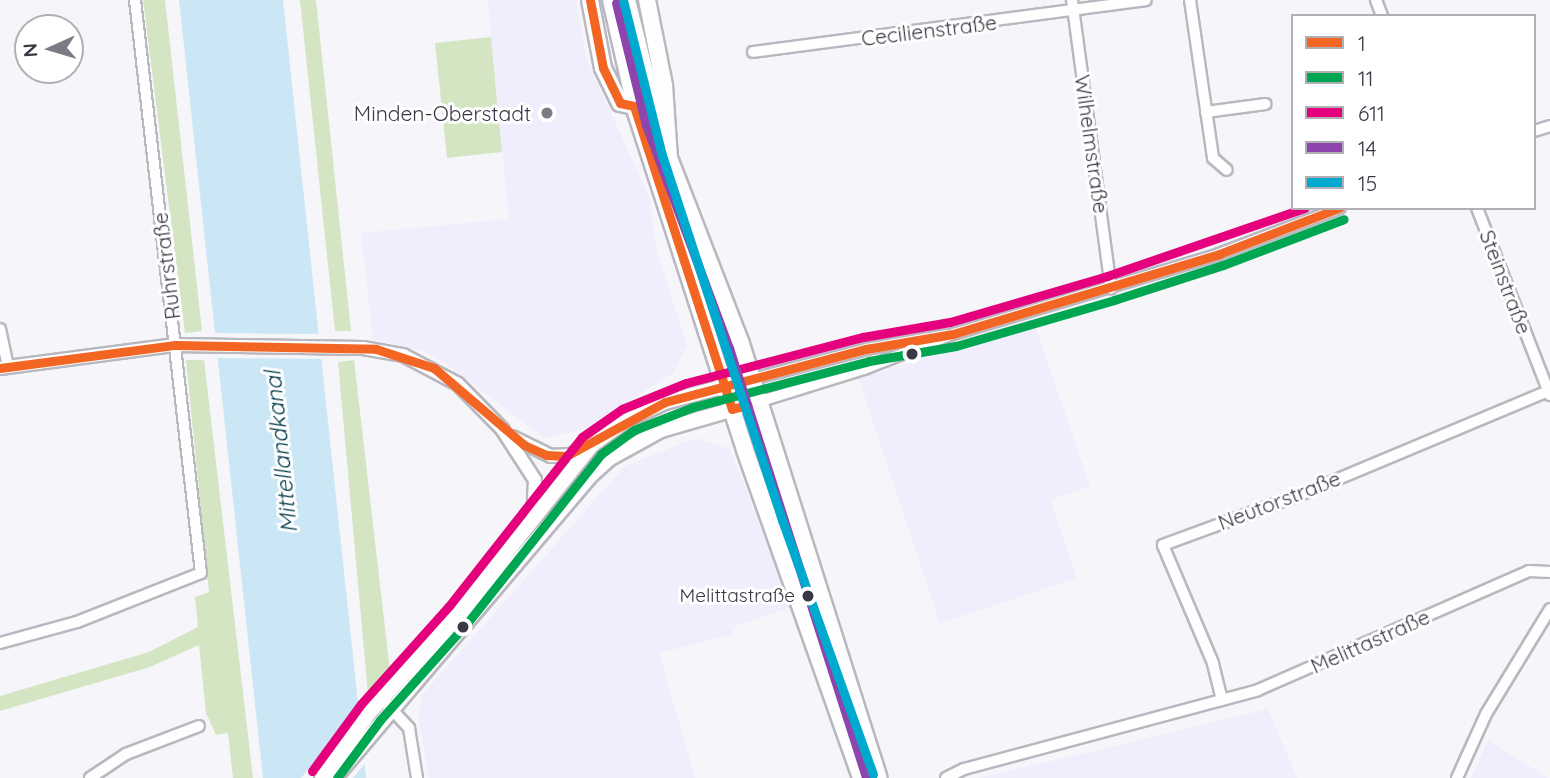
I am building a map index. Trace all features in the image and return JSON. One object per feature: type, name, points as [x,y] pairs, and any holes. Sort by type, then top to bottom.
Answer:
[{"type":"main road","points":[[590,0],[596,45],[612,92],[620,103],[634,106]]},
{"type":"main road","points":[[610,0],[634,106],[724,386],[861,778]]},
{"type":"main road","points":[[628,0],[646,83],[669,158],[752,379],[879,778]]},
{"type":"main road","points":[[647,0],[664,85],[669,158]]},
{"type":"main road","points":[[322,778],[370,712],[533,520],[592,445],[644,411],[752,379]]},
{"type":"main road","points":[[334,778],[530,544],[600,466],[662,430],[758,402]]},
{"type":"street","name":"Ruhrstraße","points":[[0,643],[77,622],[201,573],[135,0]]},
{"type":"street","name":"Cecilienstraße","points":[[753,52],[1073,6],[1146,0]]},
{"type":"street","points":[[1190,0],[1213,158],[1227,170]]},
{"type":"street","name":"Wilhelmstraße","points":[[1073,6],[1111,288]]},
{"type":"street","points":[[1206,112],[1265,104]]},
{"type":"street","points":[[752,379],[866,349],[953,334],[1219,254],[1335,210]]},
{"type":"street","name":"Steinstraße","points":[[1478,210],[1549,393]]},
{"type":"street","points":[[0,329],[4,367],[175,345],[352,347],[403,355],[434,368],[458,384],[502,429],[534,451],[551,456],[570,455],[592,445]]},
{"type":"street","points":[[758,402],[902,356],[953,334]]},
{"type":"street","name":"Neutorstraße","points":[[1222,700],[1209,651],[1163,545],[1307,492],[1549,393]]},
{"type":"street","points":[[502,429],[535,481],[533,520]]},
{"type":"street","name":"Melittastraße","points":[[946,778],[964,769],[1258,690],[1529,571],[1550,572]]},
{"type":"street","points":[[1457,778],[1486,713],[1550,609]]},
{"type":"street","points":[[382,699],[409,728],[417,778]]},
{"type":"street","points":[[90,778],[126,754],[200,726]]},
{"type":"shaded area","points":[[488,0],[576,0],[586,58],[650,199],[656,249],[687,345],[673,373],[586,428],[544,438],[444,362],[423,351],[373,339],[361,233],[509,219]]},
{"type":"shaded area","points":[[1034,323],[1090,486],[1050,500],[1077,578],[940,623],[859,379]]},
{"type":"shaded area","points":[[696,438],[730,449],[791,607],[732,627],[734,634],[659,653],[695,778],[429,778],[418,716],[422,695],[625,466]]},
{"type":"shaded area","points":[[1268,709],[1297,778],[979,778],[1132,742]]},
{"type":"shaded area","points":[[1488,740],[1548,778],[1471,778]]},
{"type":"green space","points":[[143,0],[165,0],[202,331],[185,333]]},
{"type":"green space","points":[[300,0],[316,0],[351,331],[335,331]]},
{"type":"green space","points":[[491,37],[502,152],[447,158],[435,43]]},
{"type":"green space","points":[[186,360],[204,360],[253,778],[233,778],[228,733],[216,735],[206,713],[199,645],[150,667],[0,711],[0,696],[149,652],[198,627],[195,597],[209,592]]},
{"type":"green space","points":[[354,360],[390,671],[368,694],[338,362]]},
{"type":"water","name":"Mittellandkanal","points":[[179,0],[283,0],[366,778],[263,778]]},
{"type":"pier","points":[[212,333],[323,334],[325,359],[214,358]]},
{"type":"pier","points":[[362,702],[368,760],[353,778],[301,778]]},
{"type":"transit line","name":"1","points":[[590,0],[603,68],[620,103],[634,106],[732,409],[747,405]]},
{"type":"transit line","name":"15","points":[[623,0],[662,155],[782,520],[873,774]]},
{"type":"transit line","name":"14","points":[[616,3],[646,125],[729,348],[866,778]]},
{"type":"transit line","name":"611","points":[[312,771],[361,704],[449,606],[582,437],[622,409],[686,383],[863,337],[950,322],[1107,276],[1299,210]]},
{"type":"transit line","name":"1","points":[[0,368],[175,345],[376,349],[434,368],[524,445],[546,455],[566,456],[665,402],[866,349],[953,334],[1219,254],[1334,210]]},
{"type":"transit line","name":"11","points":[[337,778],[380,720],[468,622],[601,454],[634,430],[693,407],[869,361],[956,346],[1114,300],[1223,265],[1344,219]]},
{"type":"place","name":"Minden-Oberstadt","points":[[547,113]]},
{"type":"place","name":"Melittastraße","points":[[808,596]]}]
